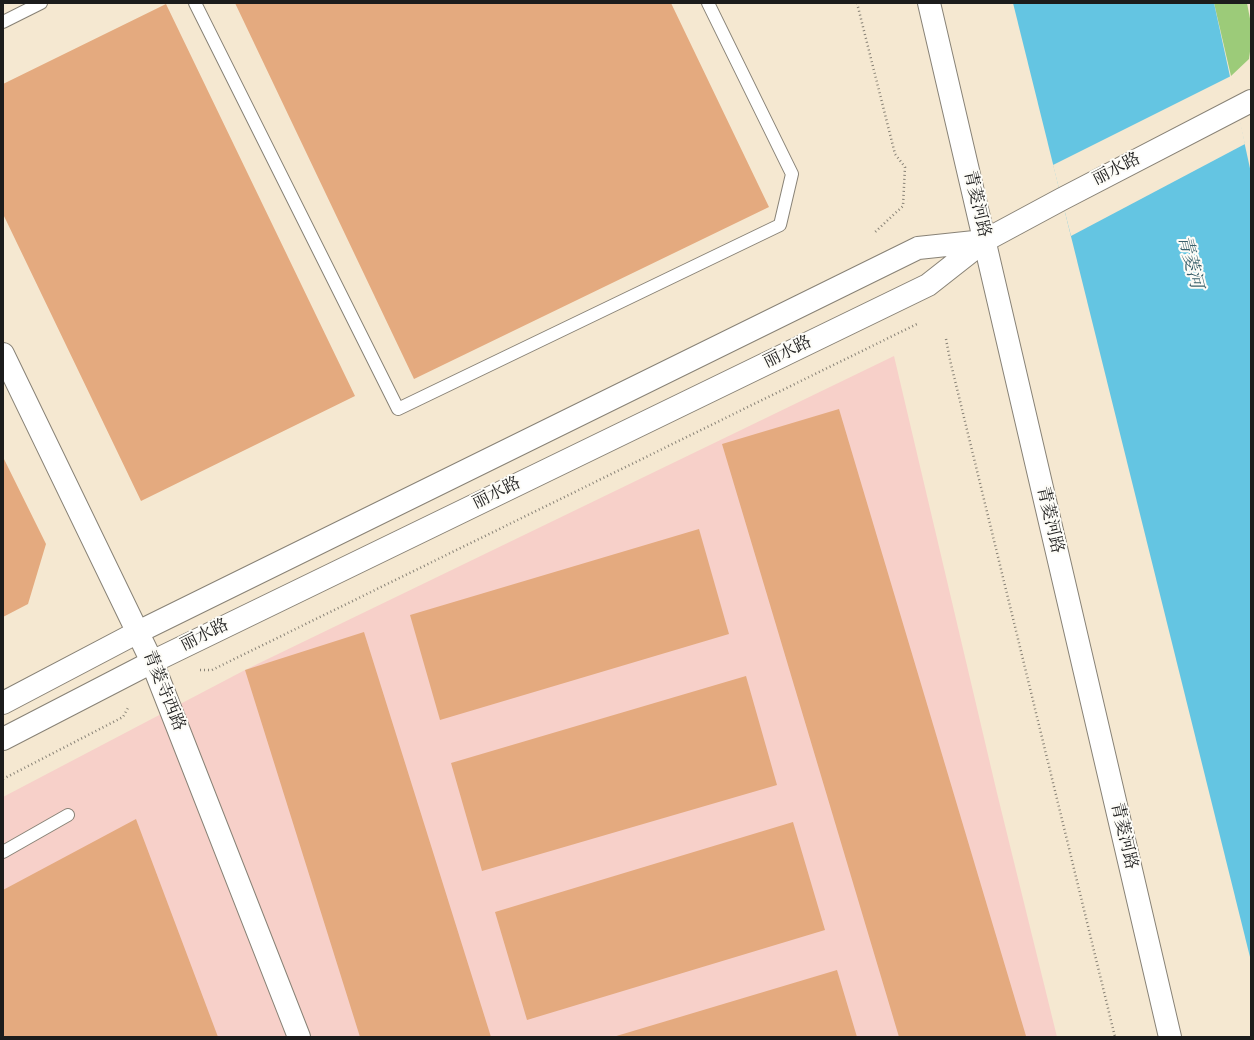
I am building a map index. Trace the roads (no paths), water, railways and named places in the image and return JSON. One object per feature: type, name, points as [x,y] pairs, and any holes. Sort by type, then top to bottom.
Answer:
[{"type":"main road","name":"青菱河路","points":[[929,3],[1170,1037]]},
{"type":"main road","name":"丽水路","points":[[3,739],[152,662],[928,285],[984,241],[1244,105]]},
{"type":"main road","name":"丽水路","points":[[3,703],[138,632],[918,248],[984,241]]},
{"type":"main road","name":"青菱寺西路","points":[[3,354],[152,662],[300,1037]]},
{"type":"lane","points":[[3,22],[41,3]]},
{"type":"lane","points":[[195,3],[398,409],[780,225],[792,174],[708,3]]},
{"type":"lane","points":[[3,852],[68,815]]},
{"type":"water","name":"青菱河","points":[[1013,3],[1214,3],[1251,173],[1251,961]]}]
